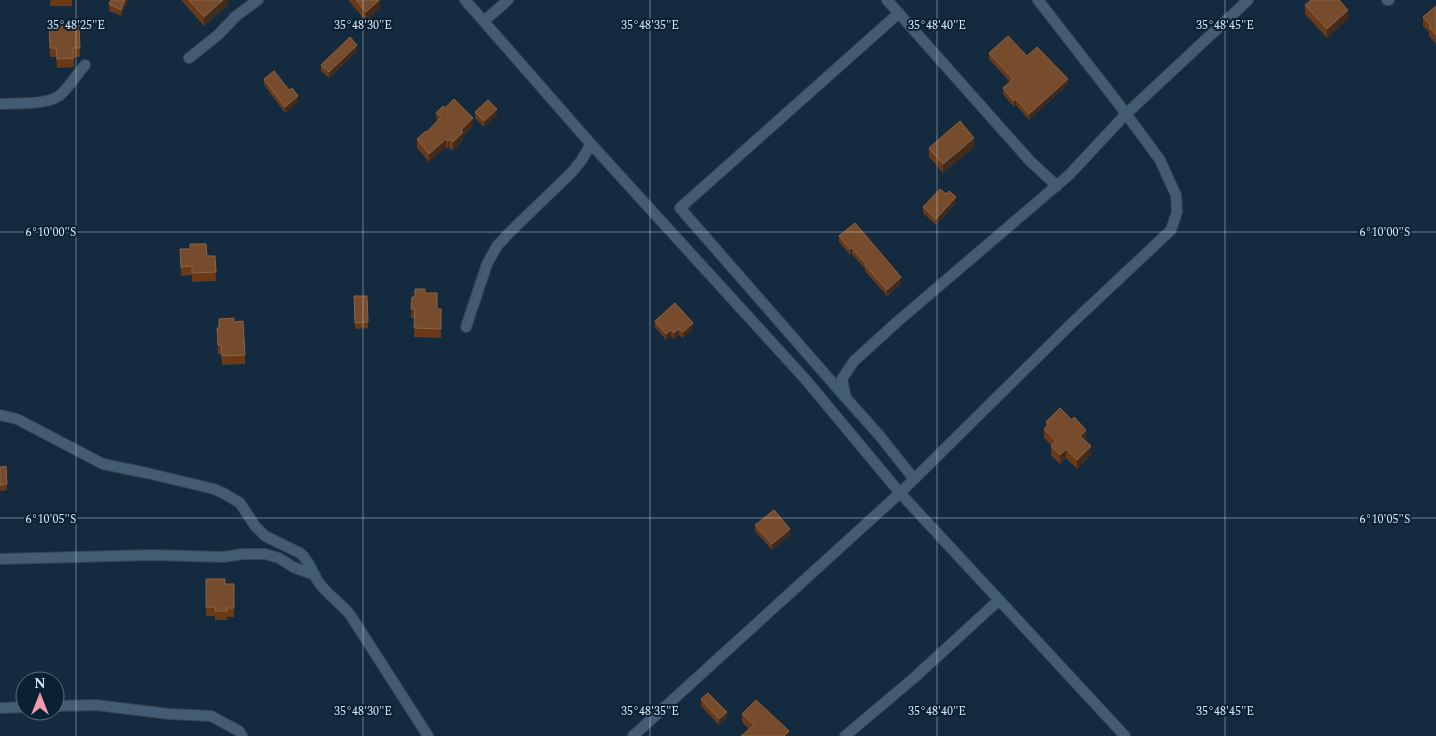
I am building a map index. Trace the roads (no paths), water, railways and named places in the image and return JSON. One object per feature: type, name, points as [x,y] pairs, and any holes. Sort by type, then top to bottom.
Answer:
[{"type":"street","points":[[189,58],[218,35],[236,16],[258,0]]},
{"type":"street","points":[[465,0],[591,144],[806,380],[900,493],[1124,736]]},
{"type":"street","points":[[484,21],[508,0]]},
{"type":"street","points":[[887,0],[1030,161],[1057,186]]},
{"type":"street","points":[[632,736],[900,493],[1071,324],[1171,230],[1177,212],[1176,195],[1160,160],[1038,0]]},
{"type":"street","points":[[846,398],[842,379],[854,361],[896,322],[1057,186],[1126,114],[1248,0]]},
{"type":"street","points":[[899,13],[680,208],[879,435],[914,479]]},
{"type":"street","points":[[0,104],[39,102],[53,99],[60,95],[85,65]]},
{"type":"street","points":[[466,328],[487,264],[497,246],[572,172],[591,144]]},
{"type":"street","points":[[0,415],[17,419],[102,464],[214,489],[240,504],[255,526],[265,536],[300,554],[310,563],[324,589],[351,616],[428,736]]},
{"type":"street","points":[[0,559],[153,554],[223,557],[243,554],[265,554],[279,558],[292,567],[315,575]]},
{"type":"street","points":[[845,736],[915,677],[999,600]]},
{"type":"street","points":[[65,706],[96,705],[169,714],[211,716],[239,731],[242,736]]},
{"type":"street","points":[[0,708],[15,707]]}]
